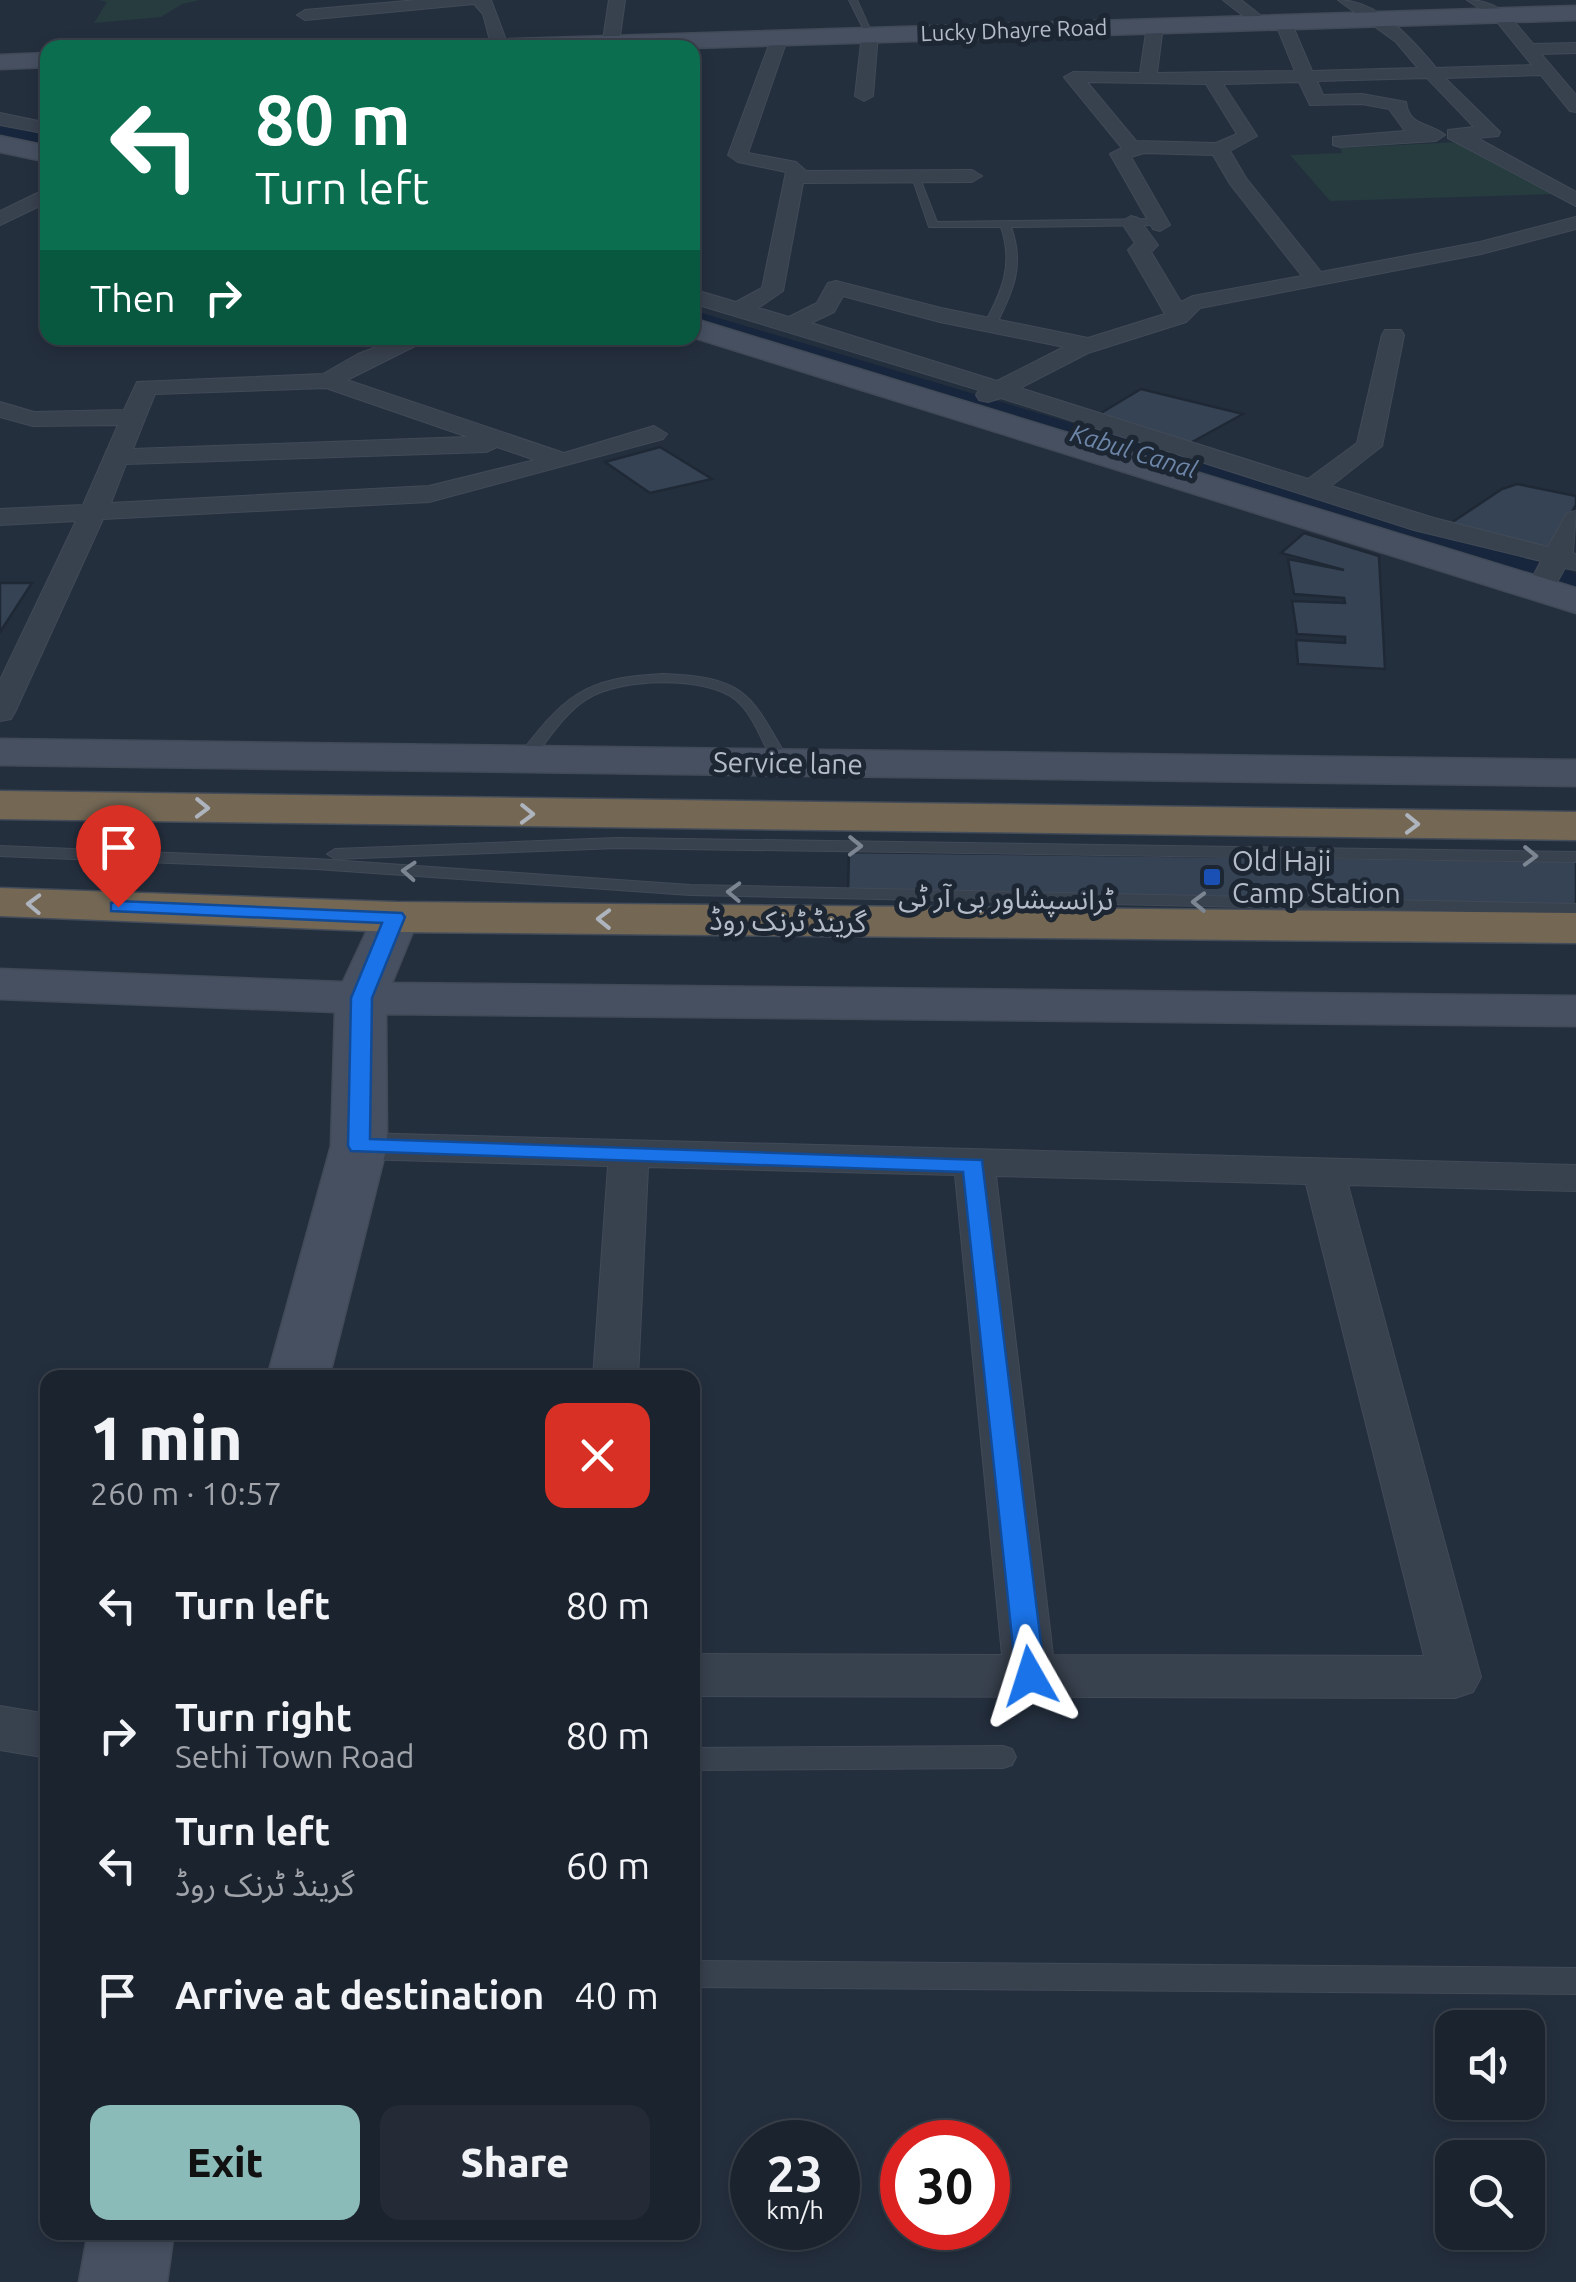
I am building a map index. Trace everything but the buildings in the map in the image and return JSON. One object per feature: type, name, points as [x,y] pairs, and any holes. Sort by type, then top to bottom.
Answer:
[{"type":"highway","points":[[0,804],[1576,826]]},
{"type":"highway","name":"گرینڈ ٹرنک روڈ","points":[[0,902],[395,917],[1576,928]]},
{"type":"main road","name":"Lucky Dhayre Road","points":[[700,43],[1576,12]]},
{"type":"main road","points":[[4,65],[40,61]]},
{"type":"main road","points":[[0,144],[40,152]]},
{"type":"main road","points":[[700,329],[960,409],[1554,572],[1576,600]]},
{"type":"main road","name":"Service lane","points":[[0,752],[1576,773]]},
{"type":"main road","points":[[426,812],[504,759]]},
{"type":"main road","points":[[300,1370],[359,1146],[361,998],[395,917]]},
{"type":"main road","points":[[0,984],[361,998],[1576,1011]]},
{"type":"main road","points":[[123,2282],[130,2240]]},
{"type":"street","points":[[305,16],[469,0]]},
{"type":"street","points":[[478,0],[491,14],[499,40]]},
{"type":"street","points":[[607,40],[617,0]]},
{"type":"street","points":[[1230,0],[1272,22],[1316,101],[1362,99],[1400,106],[1397,111],[1406,124],[1426,136]]},
{"type":"street","points":[[1340,140],[1491,132],[1454,101],[1402,38],[1346,0]]},
{"type":"street","points":[[1475,0],[1500,15],[1576,106]]},
{"type":"street","points":[[1148,77],[1154,26]]},
{"type":"street","points":[[864,96],[870,34]]},
{"type":"street","points":[[739,309],[772,291],[796,170],[786,164],[738,155],[780,37]]},
{"type":"street","points":[[1528,49],[1576,48]]},
{"type":"street","points":[[1137,150],[1073,77],[1212,79],[1545,70]]},
{"type":"street","points":[[1159,224],[1120,154],[1137,150],[1219,149],[1248,136],[1212,79]]},
{"type":"street","points":[[0,118],[40,125]]},
{"type":"street","points":[[1455,134],[1576,200]]},
{"type":"street","points":[[1219,149],[1237,180],[1317,281]]},
{"type":"street","points":[[794,177],[972,176]]},
{"type":"street","points":[[0,218],[40,198]]},
{"type":"street","points":[[1131,222],[1148,245],[1139,250],[1178,317]]},
{"type":"street","points":[[960,409],[1089,345],[1178,317],[1193,302],[1481,248],[1576,223]]},
{"type":"street","points":[[792,324],[826,307],[836,288],[1089,345]]},
{"type":"street","points":[[700,298],[1314,487],[1554,572],[1576,519]]},
{"type":"street","points":[[1314,487],[1369,446],[1393,335]]},
{"type":"street","points":[[328,381],[366,359],[401,345]]},
{"type":"street","points":[[0,712],[94,511],[146,387],[328,381],[564,460]]},
{"type":"street","points":[[0,409],[34,418],[133,417]]},
{"type":"street","points":[[0,517],[429,494],[654,434]]},
{"type":"street","points":[[115,457],[516,442]]},
{"type":"street","points":[[359,1146],[1576,1178]]},
{"type":"street","points":[[616,1370],[629,1152]]},
{"type":"street","points":[[974,1165],[1030,1676]]},
{"type":"street","points":[[700,1676],[1455,1677],[1324,1173]]},
{"type":"street","points":[[0,1728],[40,1735]]},
{"type":"lane","points":[[853,0],[870,34]]},
{"type":"lane","points":[[914,176],[933,225],[1159,224]]},
{"type":"lane","points":[[990,325],[1014,276],[1015,251],[1004,224]]},
{"type":"lane","points":[[504,759],[580,696],[604,685],[663,679],[732,691],[744,700],[782,763]]},
{"type":"lane","name":"ٹرانسپشاور بی آر ٹی","points":[[198,859],[617,843],[1576,857]]},
{"type":"lane","name":"ٹرانسپشاور بی آر ٹی","points":[[0,851],[198,859],[708,891],[1576,908]]},
{"type":"lane","points":[[700,1759],[1003,1757]]},
{"type":"lane","points":[[700,1974],[1576,1980]]},
{"type":"green space","points":[[99,0],[200,0],[182,4],[161,17],[94,23],[107,2]]},
{"type":"green space","points":[[1460,142],[1555,194],[1330,201],[1290,155],[1342,153],[1340,148]]},
{"type":"waterway","name":"Kabul Canal","points":[[0,131],[40,140]]},
{"type":"waterway","name":"Kabul Canal","points":[[700,320],[1576,584]]},
{"type":"place","name":"Old Haji Camp Station","points":[[1212,877]]},
{"type":"route","points":[[118,907],[395,917],[361,998],[359,1146],[974,1165],[1030,1676]]}]
